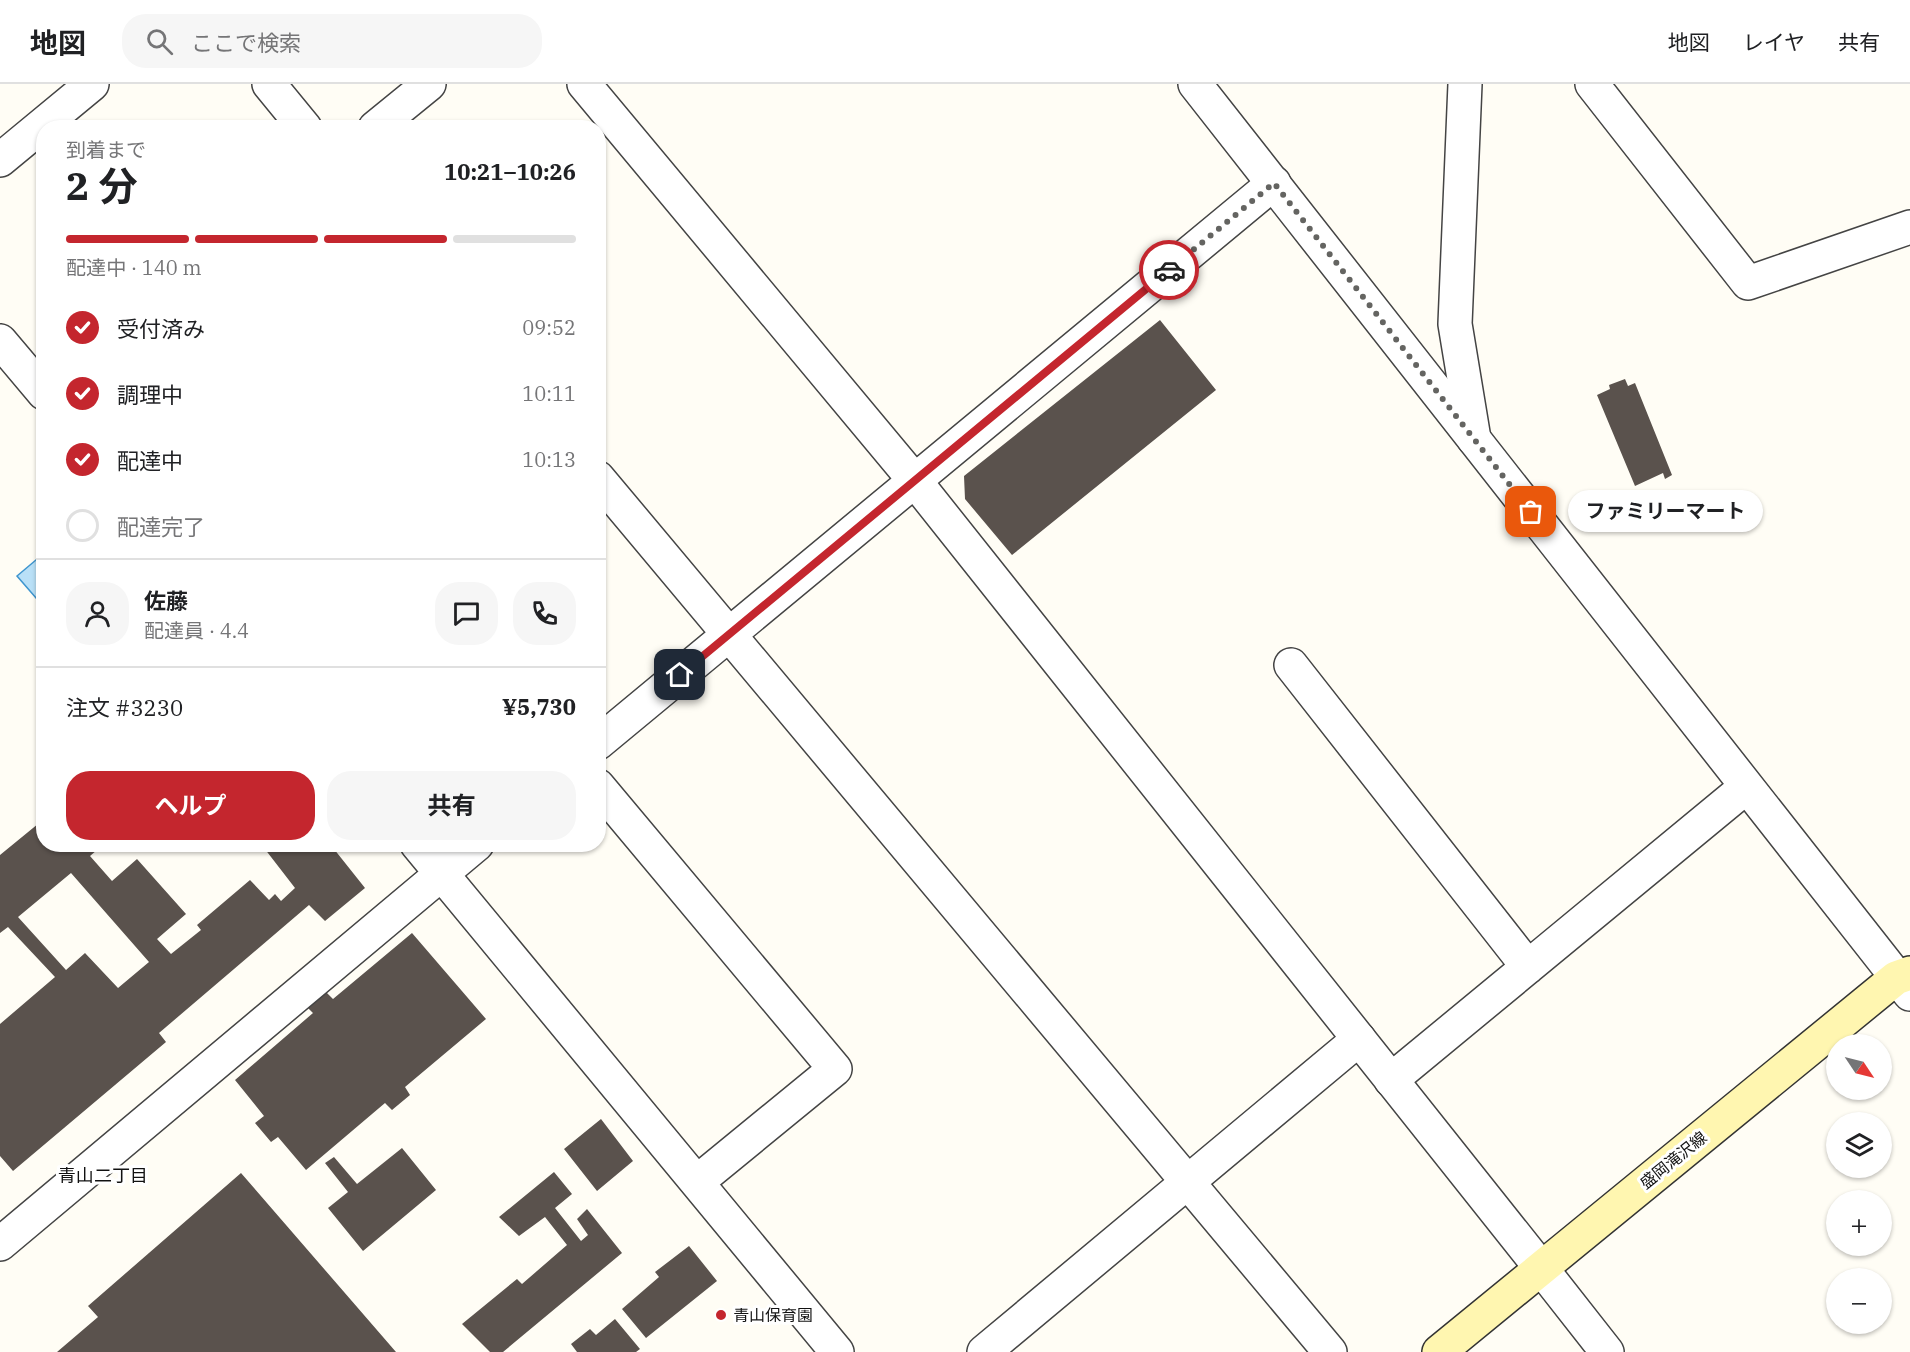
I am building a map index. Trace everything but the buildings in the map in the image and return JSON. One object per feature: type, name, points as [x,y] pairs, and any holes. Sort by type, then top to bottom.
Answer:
[{"type":"main road","name":"盛岡滝沢線","points":[[1439,1352],[1541,1268],[1905,982]]},
{"type":"street","points":[[48,120],[92,84]]},
{"type":"street","points":[[269,84],[298,120]]},
{"type":"street","points":[[385,120],[429,84]]},
{"type":"street","points":[[584,84],[915,481],[1607,1352]]},
{"type":"street","points":[[1195,84],[1746,787],[1905,982]]},
{"type":"street","points":[[1465,84],[1455,324],[1474,439]]},
{"type":"street","points":[[1592,84],[1748,283],[1910,227]]},
{"type":"street","points":[[0,160],[36,130]]},
{"type":"street","points":[[606,736],[1274,183]]},
{"type":"street","points":[[0,341],[36,384]]},
{"type":"street","points":[[606,488],[1330,1352]]},
{"type":"street","points":[[1290,664],[1528,967]]},
{"type":"street","points":[[1391,1080],[1746,787]]},
{"type":"street","points":[[606,796],[835,1070],[697,1182]]},
{"type":"street","points":[[423,852],[837,1352]]},
{"type":"street","points":[[0,1244],[467,852]]},
{"type":"street","points":[[984,1352],[1359,1039]]},
{"type":"water","points":[[36,560],[36,598],[17,576]]},
{"type":"way so far","points":[[1169,270],[1274,183],[1531,512]]},
{"type":"place","name":"ファミリーマート","points":[[1531,512]]},
{"type":"place","name":"青山保育園","points":[[721,1315]]},
{"type":"district","name":"青山二丁目","points":[[103,1175]]},
{"type":"route","points":[[680,675],[1169,270]]}]
